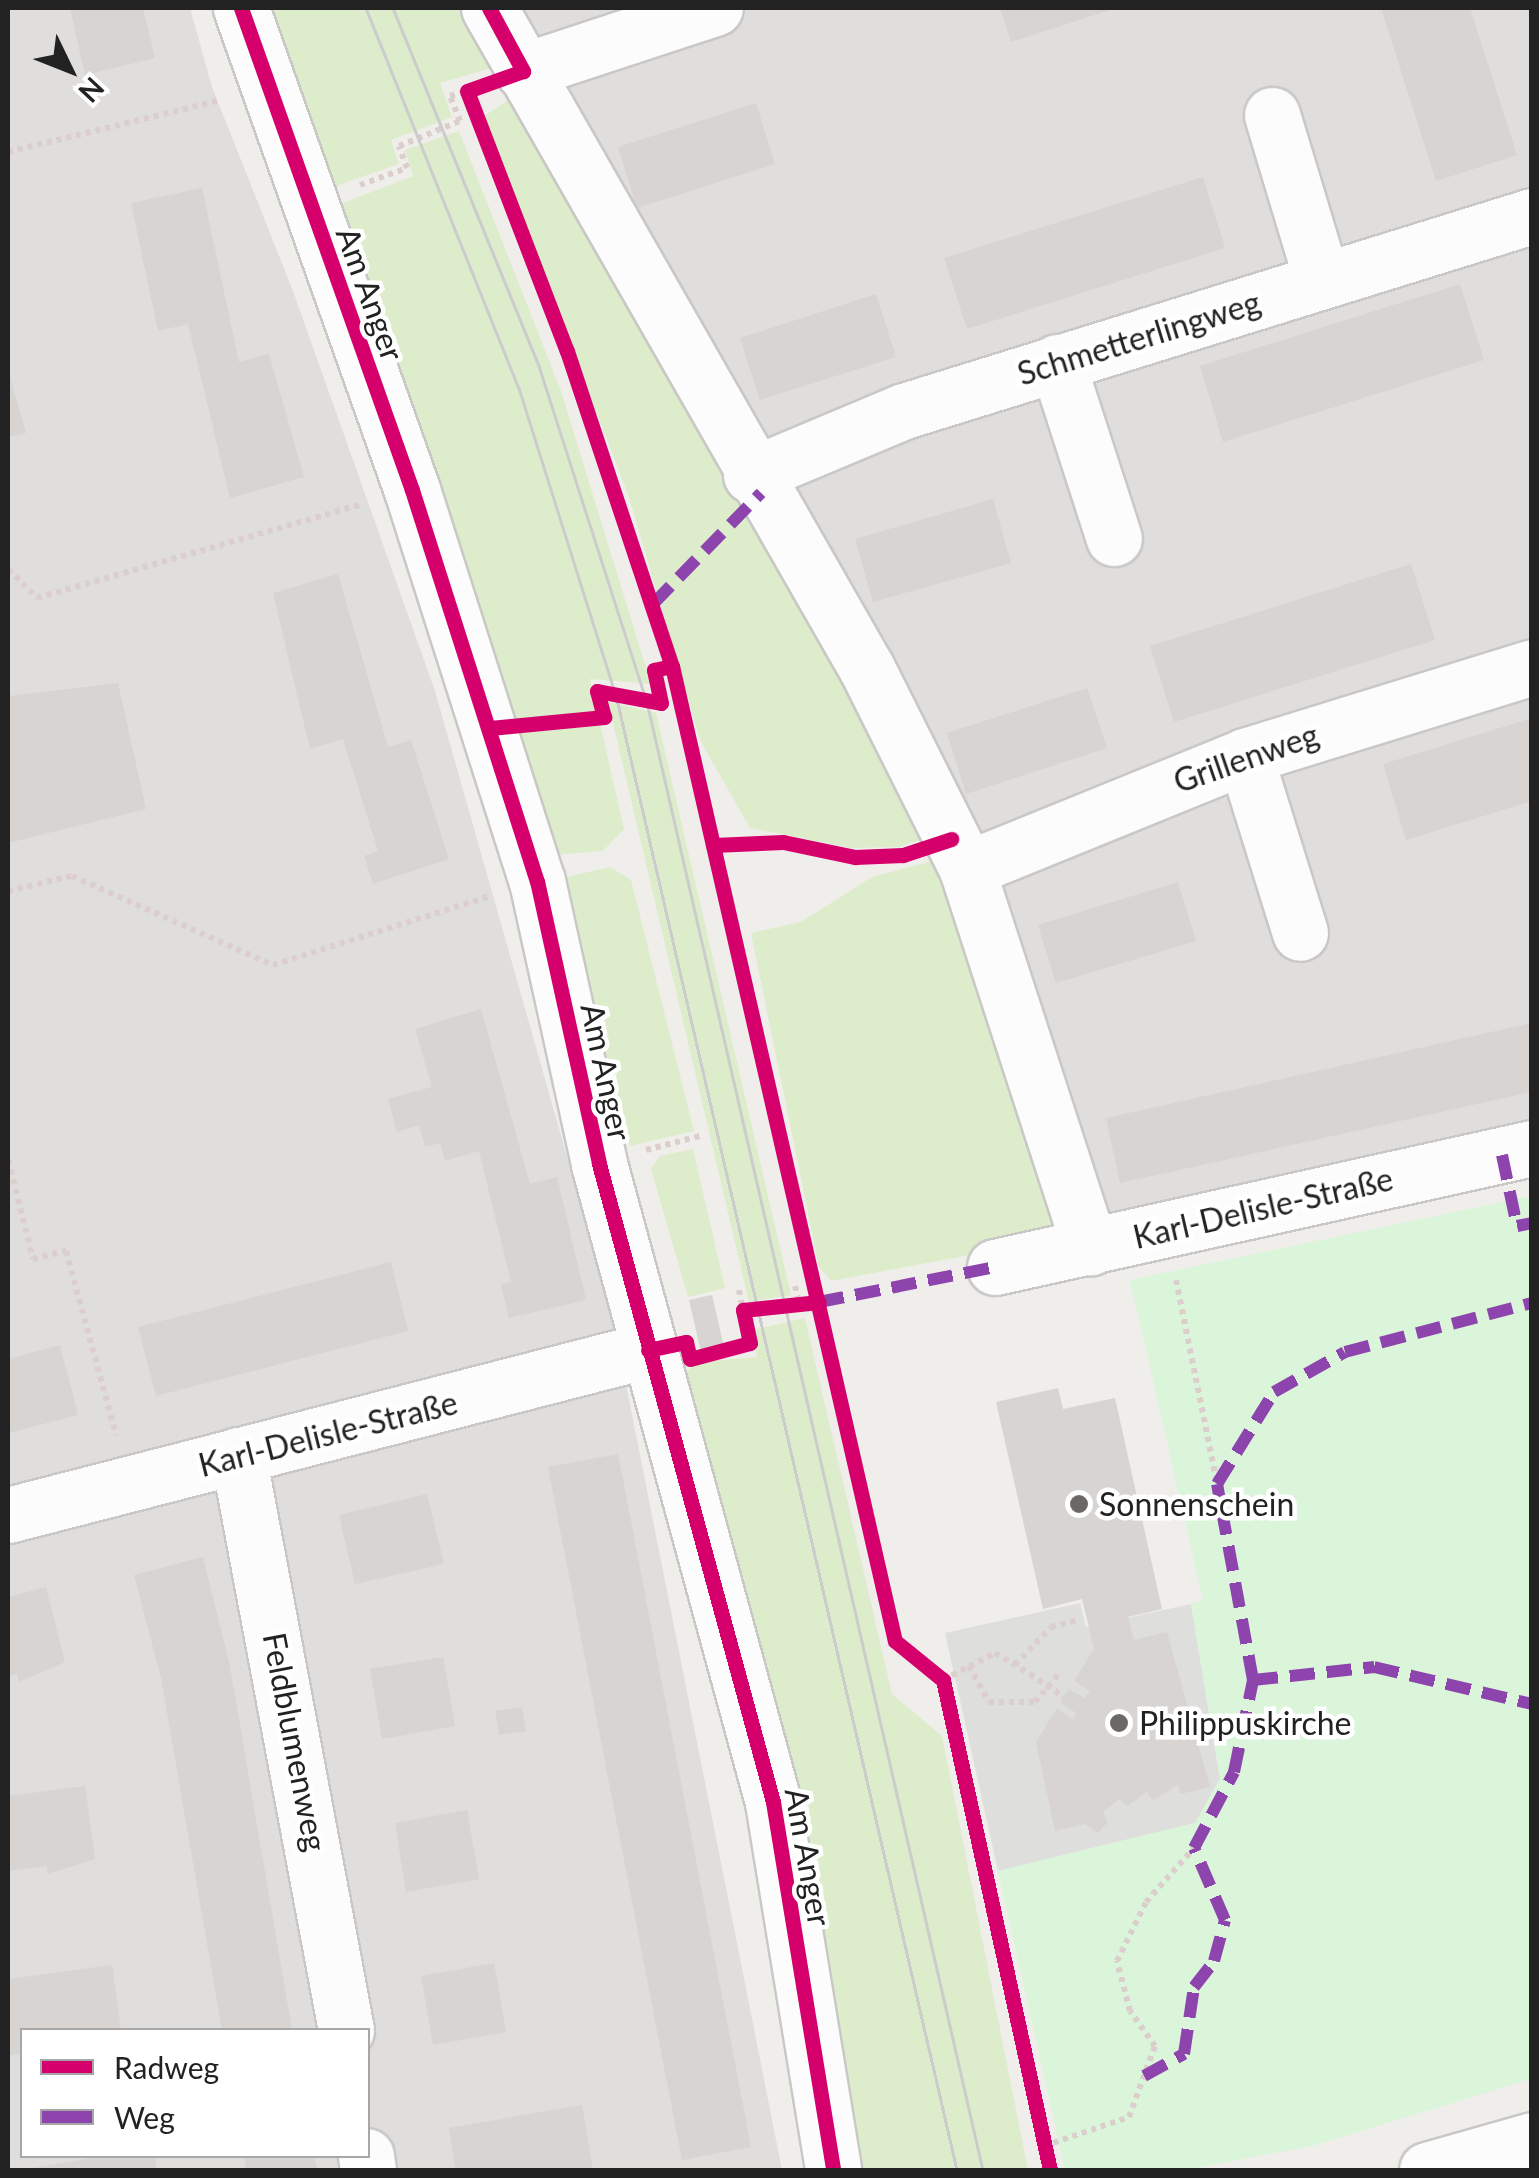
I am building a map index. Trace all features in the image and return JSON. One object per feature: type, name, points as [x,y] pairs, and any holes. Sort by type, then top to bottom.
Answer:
[{"type":"street","name":"Am Anger","points":[[242,8],[266,89],[412,490],[536,882],[648,1350],[773,1802],[833,2170]]},
{"type":"street","points":[[489,8],[752,475],[867,669],[966,868],[1090,1248]]},
{"type":"street","points":[[523,71],[714,8]]},
{"type":"street","points":[[1272,115],[1322,281]]},
{"type":"street","name":"Schmetterlingweg","points":[[752,475],[904,411],[1532,216]]},
{"type":"street","points":[[1057,362],[1114,538]]},
{"type":"street","name":"Grillenweg","points":[[966,868],[1246,756],[1532,666]]},
{"type":"street","points":[[1246,756],[1300,933]]},
{"type":"street","name":"Karl-Delisle-Straße","points":[[995,1267],[1532,1148]]},
{"type":"street","name":"Karl-Delisle-Straße","points":[[8,1515],[648,1350]]},
{"type":"street","name":"Feldblumenweg","points":[[238,1455],[346,2028]]},
{"type":"street","points":[[1427,2170],[1532,2140]]},
{"type":"path","points":[[8,152],[266,89]]},
{"type":"path","points":[[308,205],[407,168],[399,146],[460,121],[450,96],[467,91]]},
{"type":"path","points":[[8,569],[37,598],[412,490]]},
{"type":"path","points":[[8,891],[72,876],[272,965],[536,882]]},
{"type":"path","points":[[8,1160],[33,1259],[66,1250],[129,1484]]},
{"type":"path","points":[[1175,1274],[1217,1484]]},
{"type":"path","points":[[738,1290],[755,1312],[797,1292],[819,1302]]},
{"type":"path","points":[[1015,1666],[1051,1627],[1078,1620]]},
{"type":"path","points":[[943,1680],[995,1653],[1064,1697]]},
{"type":"path","points":[[969,1666],[989,1702],[1035,1702],[1062,1670]]},
{"type":"path","points":[[1044,2146],[1129,2117],[1155,2046],[1130,2011],[1117,1961],[1146,1902],[1194,1848]]},
{"type":"shaded area","points":[[8,8],[190,8],[212,87],[293,291],[435,691],[613,1319],[782,2170],[8,2170]]},
{"type":"shaded area","points":[[513,8],[1531,8],[1531,1123],[1098,1218],[996,896]]},
{"type":"shaded area","points":[[1080,1603],[1086,1627],[1191,1604],[1220,1779],[1195,1823],[998,1871],[945,1633]]},
{"type":"green space","points":[[256,8],[471,8],[498,66],[440,83],[452,117],[391,140],[399,164],[333,187]]},
{"type":"green space","points":[[514,96],[936,835],[899,847],[852,848],[750,828],[700,740],[629,497],[483,117]]},
{"type":"green space","points":[[459,131],[561,391],[651,684],[590,679],[624,829],[603,851],[552,855],[330,208],[413,176],[405,150]]},
{"type":"green space","points":[[608,702],[656,713],[791,1295],[749,1302]]},
{"type":"green space","points":[[944,858],[1071,1212],[1050,1240],[831,1281],[819,1267],[751,933],[801,922],[872,877]]},
{"type":"green space","points":[[610,867],[631,880],[694,1131],[630,1146],[558,879]]},
{"type":"green space","points":[[693,1149],[725,1288],[688,1297],[651,1169],[660,1156]]},
{"type":"green space","points":[[1531,1196],[1531,2079],[1312,2146],[1185,2170],[1065,2170],[998,1871],[1195,1823],[1220,1779],[1191,1604],[1203,1600],[1130,1280]]},
{"type":"green space","points":[[805,1318],[892,1694],[942,1736],[1028,2170],[859,2170],[758,1644],[685,1374],[696,1362],[757,1357],[752,1330]]},
{"type":"building","points":[[70,8],[143,8],[155,58],[85,75]]},
{"type":"building","points":[[1000,8],[1116,8],[1011,42]]},
{"type":"building","points":[[1381,8],[1470,8],[1517,155],[1436,181]]},
{"type":"building","points":[[756,103],[775,164],[637,208],[618,147]]},
{"type":"building","points":[[1203,177],[1225,248],[967,329],[944,258]]},
{"type":"building","points":[[202,188],[239,362],[269,354],[304,477],[230,498],[188,324],[158,331],[131,203]]},
{"type":"building","points":[[1460,284],[1484,360],[1223,442],[1200,366]]},
{"type":"building","points":[[876,294],[896,357],[760,400],[740,338]]},
{"type":"building","points":[[8,370],[26,433],[8,437]]},
{"type":"building","points":[[993,499],[1011,563],[873,602],[855,539]]},
{"type":"building","points":[[1411,564],[1435,640],[1174,722],[1150,646]]},
{"type":"building","points":[[338,574],[388,747],[411,740],[449,859],[373,884],[364,856],[378,851],[343,739],[310,749],[273,593]]},
{"type":"building","points":[[118,683],[146,809],[8,843],[9,696]]},
{"type":"building","points":[[1087,688],[1107,748],[966,794],[947,733]]},
{"type":"building","points":[[1532,718],[1532,801],[1406,840],[1383,764]]},
{"type":"building","points":[[1178,882],[1196,941],[1056,983],[1038,925]]},
{"type":"building","points":[[481,1009],[530,1184],[557,1177],[586,1300],[509,1318],[501,1285],[511,1282],[479,1151],[445,1161],[440,1143],[425,1147],[419,1125],[397,1132],[388,1099],[432,1087],[415,1029]]},
{"type":"building","points":[[1532,1023],[1532,1092],[1120,1183],[1106,1118]]},
{"type":"building","points":[[391,1262],[408,1331],[156,1396],[138,1327]]},
{"type":"building","points":[[712,1295],[724,1347],[701,1352],[689,1300]]},
{"type":"building","points":[[60,1345],[78,1415],[8,1433],[8,1359]]},
{"type":"building","points":[[1058,1388],[1063,1409],[1115,1398],[1162,1609],[1128,1617],[1134,1640],[1167,1632],[1210,1787],[1180,1794],[1178,1785],[1153,1800],[1147,1792],[1127,1806],[1119,1799],[1103,1812],[1108,1822],[1098,1833],[1085,1824],[1055,1831],[1036,1742],[1057,1708],[1073,1719],[1076,1713],[1060,1702],[1069,1689],[1085,1698],[1090,1691],[1074,1681],[1094,1649],[1082,1599],[1043,1609],[996,1402]]},
{"type":"building","points":[[618,1454],[751,2147],[682,2160],[548,1467]]},
{"type":"building","points":[[427,1494],[444,1564],[355,1584],[339,1515]]},
{"type":"building","points":[[203,1557],[229,1661],[292,2028],[222,2028],[161,1678],[134,1575]]},
{"type":"building","points":[[46,1587],[65,1662],[19,1682],[17,1674],[8,1676],[8,1597]]},
{"type":"building","points":[[443,1657],[455,1726],[382,1739],[370,1669]]},
{"type":"building","points":[[522,1707],[526,1731],[499,1735],[495,1711]]},
{"type":"building","points":[[85,1786],[95,1859],[47,1874],[47,1866],[8,1871],[8,1796]]},
{"type":"building","points":[[467,1810],[479,1879],[406,1892],[395,1823]]},
{"type":"building","points":[[494,1963],[506,2032],[433,2045],[421,1976]]},
{"type":"building","points":[[112,1965],[121,2028],[20,2028],[20,2054],[8,2056],[8,1979]]},
{"type":"building","points":[[582,2105],[593,2170],[456,2170],[449,2128]]},
{"type":"building","points":[[91,2158],[155,2158],[157,2170],[22,2170]]},
{"type":"building","points":[[244,2158],[314,2158],[317,2170],[246,2170]]},
{"type":"tram line","points":[[366,8],[519,388],[616,695],[957,2170]]},
{"type":"tram line","points":[[393,8],[539,366],[647,702],[983,2170]]},
{"type":"marked path","points":[[653,604],[761,493]]},
{"type":"marked path","points":[[1502,1155],[1517,1226],[1532,1223]]},
{"type":"marked path","points":[[819,1302],[995,1267]]},
{"type":"marked path","points":[[1144,2076],[1184,2054],[1194,1987],[1214,1961],[1225,1920],[1194,1848],[1234,1772],[1253,1680],[1217,1484],[1274,1392],[1345,1352],[1532,1303]]},
{"type":"marked path","points":[[1253,1680],[1374,1667],[1532,1704]]},
{"type":"cycle path","points":[[241,8],[412,490],[537,881],[599,1164],[773,1802],[833,2170]]},
{"type":"cycle path","points":[[489,8],[523,71],[467,91],[567,351],[672,666],[895,1641],[943,1680],[1050,2170]]},
{"type":"cycle path","points":[[490,728],[604,717],[597,691],[661,703],[654,670],[672,666]]},
{"type":"cycle path","points":[[713,845],[783,842],[855,857],[903,855],[951,839]]},
{"type":"cycle path","points":[[648,1350],[686,1342],[690,1359],[750,1343],[743,1310],[819,1302]]},
{"type":"place","name":"Sonnenschein","points":[[1079,1504]]},
{"type":"place","name":"Philippuskirche","points":[[1119,1723]]}]
